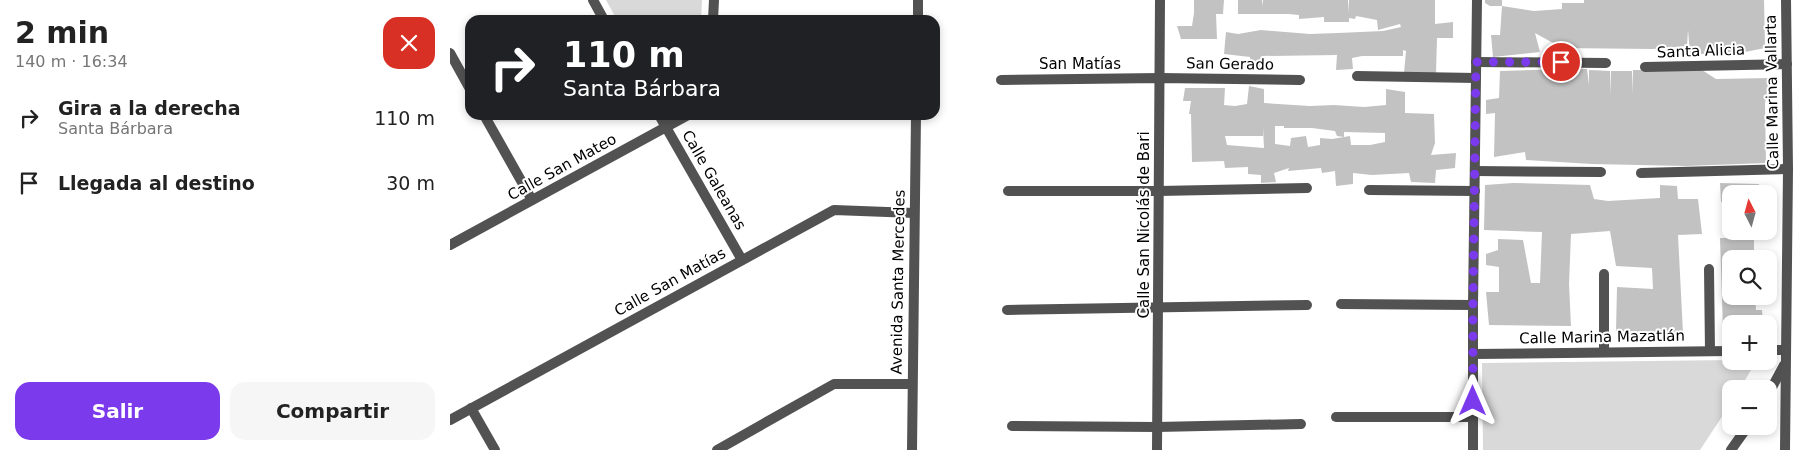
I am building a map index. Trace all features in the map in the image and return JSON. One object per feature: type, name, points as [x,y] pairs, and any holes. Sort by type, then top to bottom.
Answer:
[{"type":"street","points":[[593,0],[601,15]]},
{"type":"street","points":[[714,0],[714,15]]},
{"type":"street","points":[[918,0],[918,15]]},
{"type":"street","name":"Calle San Nicolás de Bari","points":[[1157,450],[1160,0]]},
{"type":"street","points":[[1473,450],[1476,0]]},
{"type":"street","name":"Calle Marina Vallarta","points":[[1785,450],[1788,169],[1786,0]]},
{"type":"street","points":[[450,53],[465,80]]},
{"type":"street","points":[[1476,62],[1606,63]]},
{"type":"street","name":"Santa Alicia","points":[[1645,68],[1787,64]]},
{"type":"street","points":[[1358,76],[1476,78]]},
{"type":"street","name":"San Matías","points":[[1001,80],[1160,78]]},
{"type":"street","name":"San Gerado","points":[[1160,78],[1300,80]]},
{"type":"street","points":[[487,120],[532,200]]},
{"type":"street","name":"Calle Galeanas","points":[[662,120],[742,260]]},
{"type":"street","name":"Calle San Mateo","points":[[450,245],[679,120]]},
{"type":"street","name":"Avenida Santa Mercedes","points":[[912,450],[916,120]]},
{"type":"street","points":[[1641,173],[1788,169]]},
{"type":"street","points":[[1475,171],[1601,172]]},
{"type":"street","points":[[1008,191],[1307,188]]},
{"type":"street","points":[[1369,190],[1475,191]]},
{"type":"street","name":"Calle San Matías","points":[[450,420],[834,210],[914,212]]},
{"type":"street","points":[[1709,269],[1710,351]]},
{"type":"street","points":[[1604,274],[1604,352]]},
{"type":"street","points":[[1341,304],[1473,305]]},
{"type":"street","points":[[1006,310],[1307,305]]},
{"type":"street","points":[[1777,350],[1785,350]]},
{"type":"street","name":"Calle Marina Mazatlán","points":[[1474,354],[1722,351]]},
{"type":"street","name":"Calle Marina Vallarta","points":[[1776,380],[1785,363]]},
{"type":"street","points":[[717,450],[834,384],[912,384]]},
{"type":"street","points":[[471,408],[495,450]]},
{"type":"street","points":[[1336,417],[1473,417]]},
{"type":"street","points":[[1012,426],[1157,427],[1301,424]]},
{"type":"street","points":[[1731,450],[1742,435]]},
{"type":"shaded area","points":[[606,0],[702,0],[701,15],[614,15]]},
{"type":"shaded area","points":[[1722,360],[1722,370],[1751,370],[1745,380],[1722,380],[1722,417],[1700,450],[1483,450],[1482,363]]},
{"type":"building","points":[[1194,0],[1224,0],[1223,14],[1216,14],[1217,39],[1181,39],[1177,26],[1192,26]]},
{"type":"building","points":[[1238,0],[1262,0],[1263,6],[1263,0],[1348,0],[1349,13],[1349,0],[1435,0],[1435,24],[1453,22],[1453,38],[1437,38],[1436,73],[1404,73],[1406,51],[1403,50],[1403,56],[1362,56],[1352,58],[1353,69],[1336,70],[1337,55],[1262,56],[1263,66],[1250,70],[1250,57],[1224,54],[1226,32],[1238,34],[1261,30],[1310,34],[1383,31],[1401,27],[1400,24],[1378,30],[1377,20],[1356,16],[1355,19],[1349,18],[1349,22],[1324,22],[1324,17],[1299,19],[1299,15],[1288,14],[1238,14]]},
{"type":"building","points":[[1485,0],[1502,0],[1502,6],[1490,6],[1485,3]]},
{"type":"building","points":[[1584,0],[1764,0],[1765,48],[1735,54],[1690,54],[1688,30],[1687,46],[1653,49],[1562,48],[1535,33],[1540,52],[1493,57],[1491,35],[1500,35],[1502,6],[1534,11],[1562,9],[1562,3],[1584,3]]},
{"type":"building","points":[[1587,69],[1589,85],[1589,70],[1610,71],[1610,95],[1611,71],[1632,71],[1633,94],[1633,70],[1702,70],[1716,79],[1770,78],[1765,103],[1766,163],[1686,166],[1592,164],[1526,160],[1525,152],[1494,157],[1495,113],[1486,114],[1486,100],[1499,98],[1500,71]]},
{"type":"building","points":[[1249,86],[1264,89],[1264,103],[1310,106],[1364,107],[1386,105],[1386,89],[1405,92],[1405,113],[1434,114],[1435,143],[1431,155],[1456,153],[1455,168],[1436,170],[1435,183],[1411,182],[1409,173],[1372,175],[1353,173],[1353,184],[1336,186],[1335,171],[1322,173],[1321,168],[1288,171],[1289,168],[1274,173],[1276,182],[1261,183],[1261,175],[1248,174],[1248,167],[1225,168],[1224,161],[1192,162],[1191,114],[1189,114],[1191,101],[1183,101],[1185,88],[1225,88],[1224,105],[1247,104]],"holes":[[[1275,126],[1335,131],[1337,136],[1344,137],[1320,138],[1320,145],[1308,147],[1306,136],[1291,138],[1290,146],[1275,144]],[[1263,127],[1264,148],[1227,145],[1225,136],[1263,136]],[[1344,132],[1385,133],[1385,142],[1370,145],[1351,145],[1350,136],[1344,137]]]},
{"type":"building","points":[[1513,183],[1590,185],[1594,199],[1608,201],[1660,198],[1660,185],[1677,186],[1678,199],[1698,199],[1702,234],[1678,235],[1683,333],[1616,331],[1617,287],[1653,289],[1652,268],[1616,266],[1610,231],[1571,234],[1569,284],[1571,326],[1489,325],[1486,292],[1499,292],[1499,267],[1486,265],[1486,254],[1498,250],[1498,239],[1523,240],[1531,283],[1540,283],[1542,232],[1484,230],[1485,185]]},
{"type":"building","points":[[1720,183],[1759,184],[1722,185],[1721,202]]},
{"type":"building","points":[[1720,238],[1722,240],[1754,240],[1754,250],[1722,250],[1722,300]]},
{"type":"building","points":[[1722,305],[1756,305],[1756,310],[1762,310],[1762,315],[1722,315]]},
{"type":"route","points":[[1473,401],[1476,62],[1561,62]]}]
